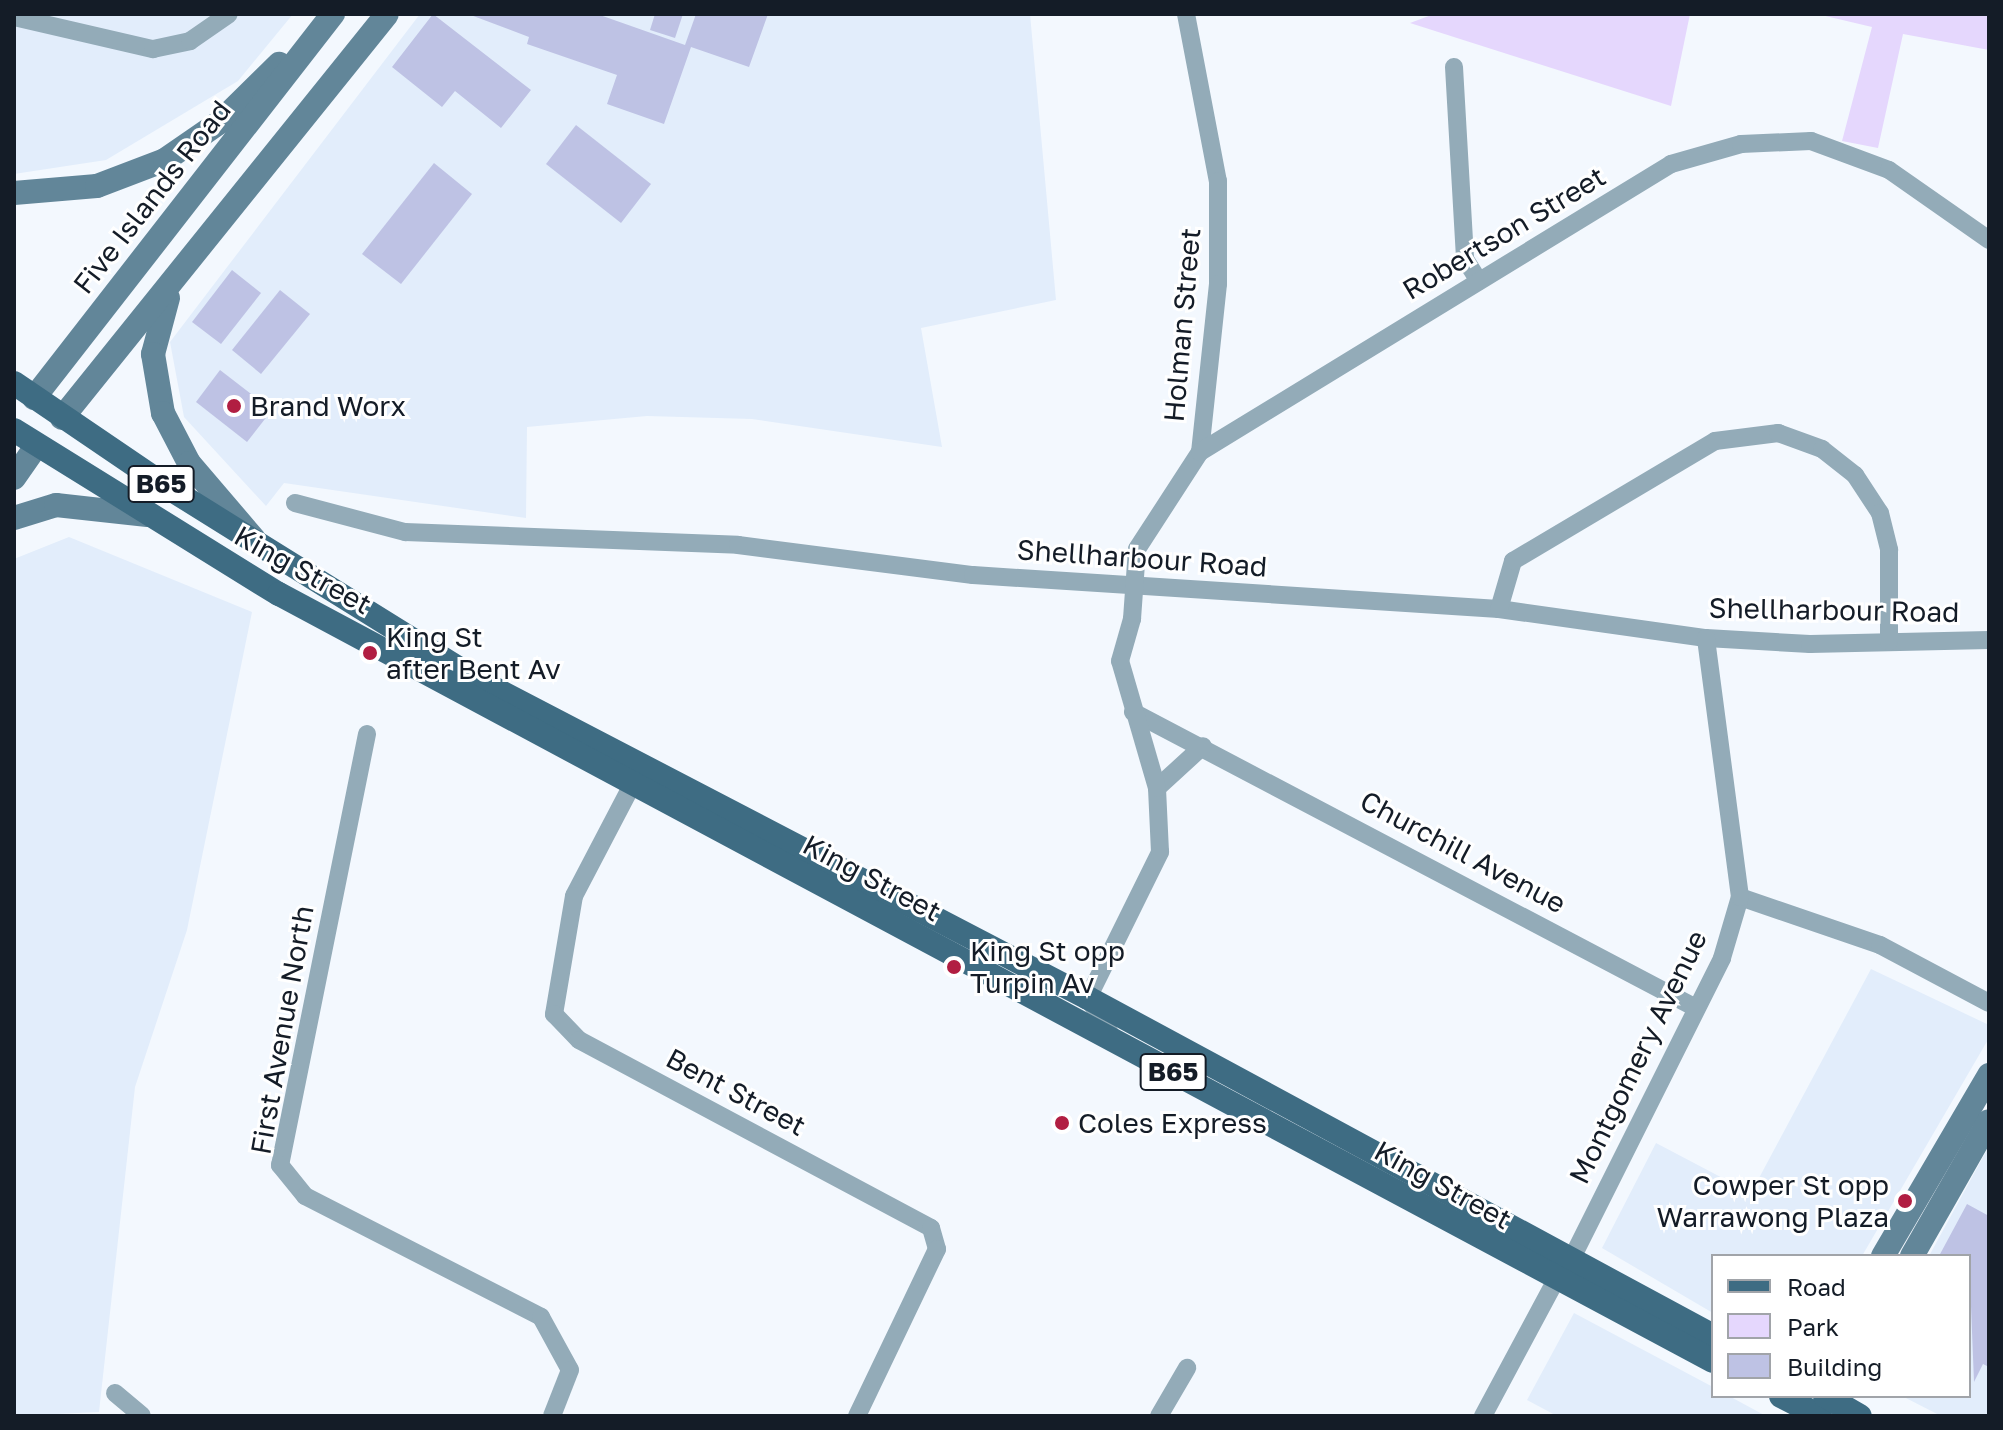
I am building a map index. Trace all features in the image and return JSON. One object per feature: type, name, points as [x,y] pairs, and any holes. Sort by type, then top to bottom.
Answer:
[{"type":"main road","points":[[14,193],[97,186],[165,160],[220,122],[331,14]]},
{"type":"main road","name":"Five Islands Road","points":[[34,398],[331,14]]},
{"type":"main road","points":[[14,478],[37,445],[83,395],[387,14]]},
{"type":"main road","points":[[181,271],[155,338],[157,395],[189,463],[263,548]]},
{"type":"main road","name":"B65","points":[[14,383],[34,398]]},
{"type":"main road","points":[[14,429],[34,398]]},
{"type":"main road","name":"King Street","points":[[34,398],[263,548],[476,679],[632,765],[1088,998],[1711,1335]]},
{"type":"main road","name":"King Street","points":[[14,429],[147,515],[632,785],[1711,1360]]},
{"type":"main road","points":[[14,518],[56,505],[147,515]]},
{"type":"main road","points":[[1884,1254],[1989,1075]]},
{"type":"main road","points":[[1913,1254],[1989,1121]]},
{"type":"main road","points":[[1815,1405],[1860,1416]]},
{"type":"street","points":[[14,17],[153,49],[190,41],[229,14]]},
{"type":"street","name":"Holman Street","points":[[1186,14],[1218,181],[1218,284],[1200,452]]},
{"type":"street","points":[[1454,67],[1465,259],[1479,281]]},
{"type":"street","name":"Robertson Street","points":[[1088,998],[1160,852],[1157,788],[1120,661],[1137,549],[1200,452],[1671,164],[1741,144],[1811,141],[1889,170],[1989,240]]},
{"type":"street","points":[[1499,609],[1513,561],[1715,441],[1778,433],[1822,449],[1855,475],[1880,513],[1889,550],[1889,642]]},
{"type":"street","name":"Shellharbour Road","points":[[295,503],[405,532],[738,545],[973,575],[1499,609],[1706,638],[1889,642],[1989,640]]},
{"type":"street","name":"Montgomery Avenue","points":[[1572,1258],[1722,958],[1740,897],[1706,638]]},
{"type":"street","name":"Churchill Avenue","points":[[1133,712],[1203,746],[1696,1008]]},
{"type":"street","name":"First Avenue North","points":[[367,734],[280,1165],[305,1196],[541,1317],[570,1370],[552,1416]]},
{"type":"street","points":[[1157,788],[1203,746]]},
{"type":"street","name":"Bent Street","points":[[632,785],[574,896],[554,1014],[579,1040],[931,1228],[937,1249],[857,1416]]},
{"type":"street","points":[[1740,897],[1880,945],[1989,1003]]},
{"type":"street","points":[[1088,998],[1096,1019],[1118,1043]]},
{"type":"street","points":[[1483,1416],[1556,1280],[1514,1227]]},
{"type":"street","points":[[1159,1416],[1187,1368]]},
{"type":"street","points":[[115,1393],[142,1416]]},
{"type":"shaded area","points":[[14,14],[293,14],[238,81],[106,160],[14,174]]},
{"type":"shaded area","points":[[420,14],[1030,14],[1056,300],[921,328],[942,447],[752,419],[647,416],[527,427],[526,518],[284,483],[266,506],[184,417],[170,342]]},
{"type":"shaded area","points":[[69,537],[252,612],[187,930],[135,1087],[99,1412],[14,1416],[14,559]]},
{"type":"shaded area","points":[[1871,969],[1989,1025],[1989,1038],[1863,1254],[1711,1254],[1711,1312],[1602,1248],[1656,1143],[1751,1193]]},
{"type":"shaded area","points":[[1989,1146],[1989,1416],[1941,1416],[1906,1398],[1971,1398],[1971,1254],[1930,1254]]},
{"type":"shaded area","points":[[1574,1313],[1711,1386],[1711,1398],[1733,1398],[1766,1416],[1557,1416],[1527,1400]]},
{"type":"green space","points":[[1434,14],[1690,14],[1671,106],[1410,23]]},
{"type":"green space","points":[[1817,14],[1989,14],[1989,50],[1903,34],[1878,148],[1842,141],[1872,27]]},
{"type":"building","points":[[433,14],[531,90],[501,128],[455,91],[442,107],[392,67]]},
{"type":"building","points":[[468,14],[597,14],[685,45],[696,14],[768,14],[749,67],[691,47],[664,124],[607,104],[617,75],[527,44],[529,37]]},
{"type":"building","points":[[655,14],[683,14],[675,38],[650,30]]},
{"type":"building","points":[[576,125],[651,184],[621,223],[546,164]]},
{"type":"building","points":[[434,163],[472,194],[401,284],[362,254]]},
{"type":"building","points":[[232,270],[261,293],[221,344],[192,322]]},
{"type":"building","points":[[280,290],[310,314],[261,374],[232,350]]},
{"type":"building","name":"Brand Worx","points":[[220,370],[272,410],[247,442],[196,402]]},
{"type":"building","points":[[1967,1204],[1989,1216],[1989,1367],[1983,1364],[1974,1382],[1971,1254],[1940,1254]]},
{"type":"place","name":"Brand Worx","points":[[234,406]]},
{"type":"place","name":"King St after Bent Av","points":[[370,653]]},
{"type":"place","name":"King St opp Turpin Av","points":[[954,967]]},
{"type":"place","name":"Coles Express","points":[[1062,1123]]},
{"type":"place","name":"Cowper St opp Warrawong Plaza","points":[[1905,1201]]}]
